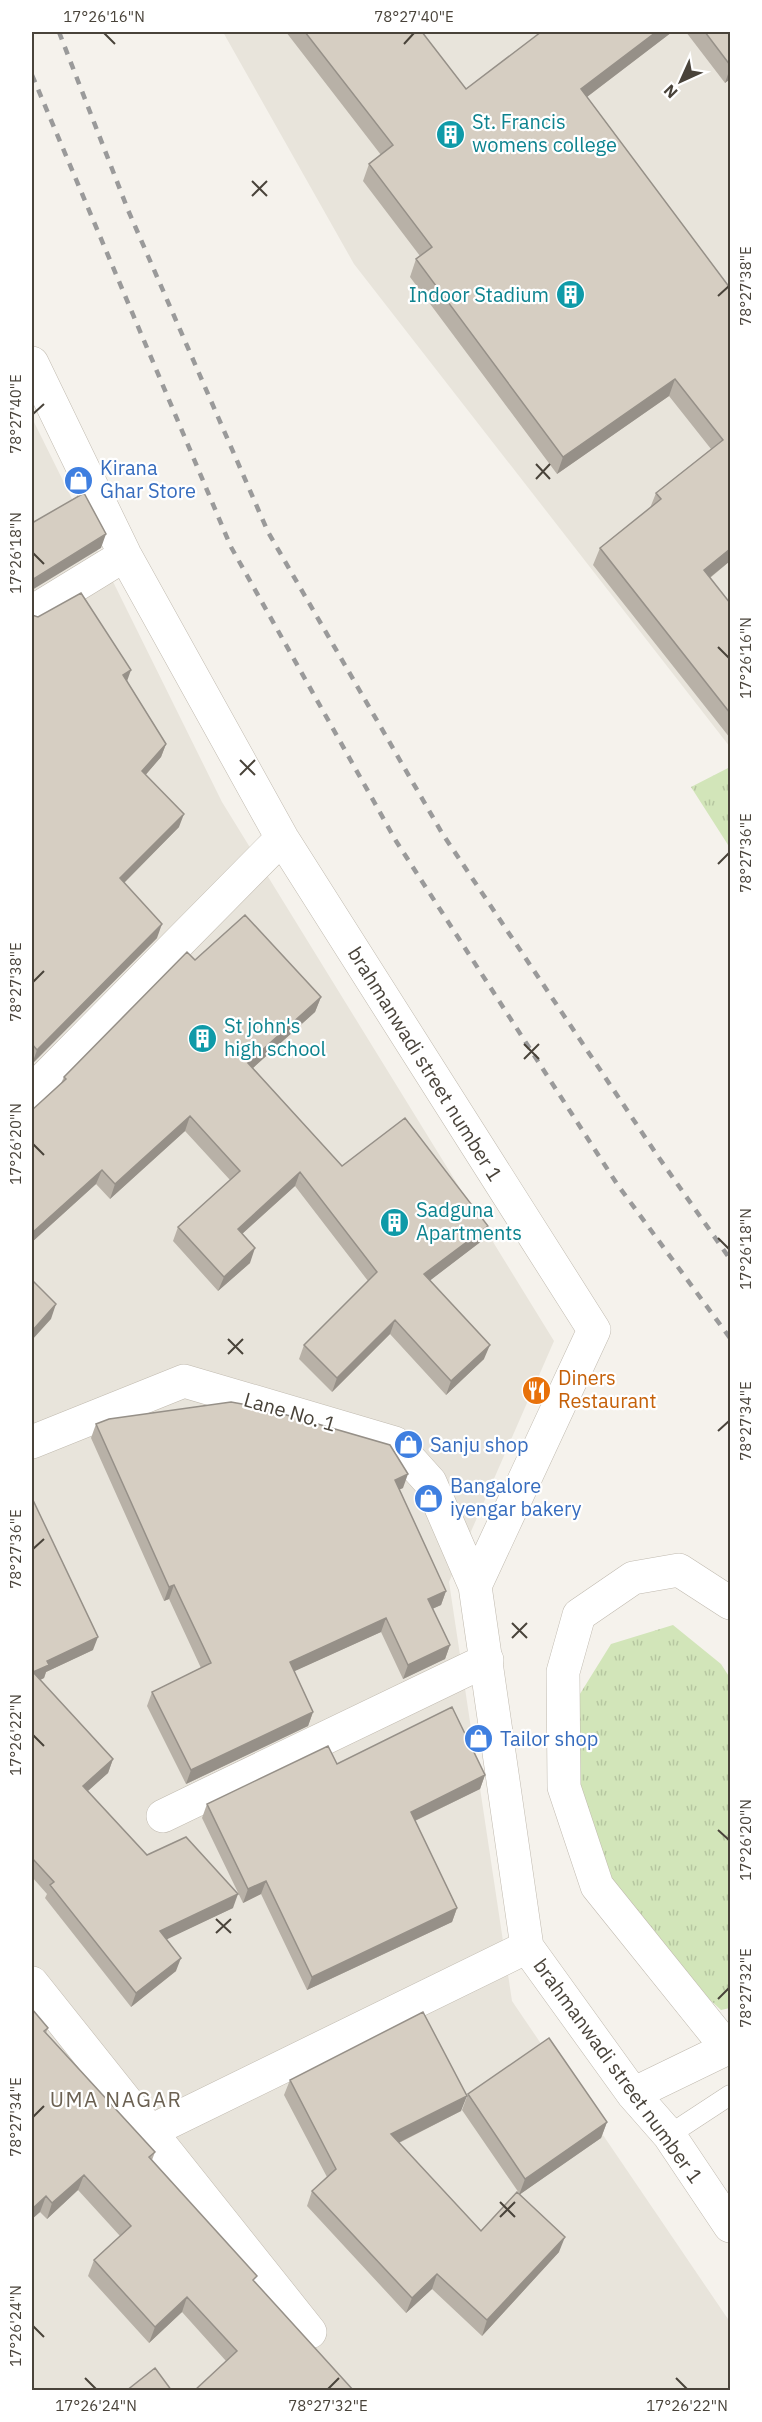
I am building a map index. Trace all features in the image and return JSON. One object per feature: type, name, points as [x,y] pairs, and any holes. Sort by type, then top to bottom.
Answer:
[{"type":"street","name":"brahmanwadi street number 1","points":[[32,363],[125,555],[282,838],[594,1330],[475,1586],[527,1947],[633,2094],[669,2135],[730,2226]]},
{"type":"street","points":[[32,612],[125,555]]},
{"type":"street","points":[[32,1091],[282,838]]},
{"type":"street","name":"Lane No. 1","points":[[32,1442],[184,1381],[395,1443],[430,1482],[475,1586]]},
{"type":"street","points":[[633,2094],[729,2048],[597,1886],[564,1787],[563,1671],[579,1615],[633,1578],[679,1570],[730,1603]]},
{"type":"street","points":[[163,1816],[486,1660]]},
{"type":"street","points":[[151,2131],[527,1947]]},
{"type":"street","points":[[32,1983],[310,2332]]},
{"type":"lane","points":[[669,2135],[730,2095]]},
{"type":"shaded area","points":[[223,32],[730,32],[730,747],[354,264]]},
{"type":"shaded area","points":[[32,418],[222,802],[554,1341],[449,1582],[512,2001],[730,2322],[730,2390],[32,2390]]},
{"type":"green space","points":[[730,767],[730,848],[691,787]]},
{"type":"green space","points":[[673,1625],[721,1664],[730,1678],[730,2008],[721,2010],[594,1892],[565,1718],[611,1644]]},
{"type":"building","points":[[305,32],[422,32],[466,89],[541,32],[656,32],[581,89],[730,288],[730,549],[704,570],[730,603],[730,713],[600,548],[661,499],[656,493],[723,440],[675,379],[563,457],[416,259],[432,247],[369,164],[393,145]]},
{"type":"building","points":[[705,32],[730,32],[730,65]]},
{"type":"building","points":[[84,493],[106,534],[32,580],[32,523]]},
{"type":"building","points":[[81,593],[131,670],[123,675],[166,744],[142,771],[184,814],[120,878],[162,924],[37,1050],[32,1044],[32,615],[38,617]]},
{"type":"building","points":[[245,915],[321,997],[248,1063],[342,1166],[405,1118],[488,1226],[424,1274],[490,1345],[451,1381],[395,1320],[337,1378],[304,1345],[377,1272],[300,1172],[238,1229],[255,1248],[224,1277],[178,1227],[240,1171],[190,1116],[115,1184],[102,1170],[32,1233],[32,1110],[66,1079],[64,1077],[187,952],[195,960]]},
{"type":"building","points":[[32,1280],[56,1304],[32,1331]]},
{"type":"building","points":[[231,1402],[259,1407],[390,1445],[408,1474],[395,1480],[446,1591],[428,1599],[450,1645],[408,1665],[386,1618],[290,1662],[313,1712],[191,1770],[152,1692],[211,1663],[174,1585],[169,1587],[96,1424],[109,1419]]},
{"type":"building","points":[[32,1498],[98,1637],[47,1661],[49,1665],[33,1672],[113,1759],[83,1786],[147,1855],[186,1837],[238,1894],[160,1931],[181,1958],[136,1993],[50,1885],[54,1882],[32,1858]]},
{"type":"building","points":[[452,1707],[485,1775],[411,1812],[457,1908],[312,1977],[266,1881],[248,1889],[207,1804],[328,1746],[337,1764]]},
{"type":"building","points":[[32,2009],[48,2028],[44,2031],[155,2152],[149,2157],[257,2276],[253,2280],[354,2391],[194,2391],[237,2351],[187,2297],[155,2327],[94,2260],[131,2226],[84,2175],[52,2203],[46,2196],[32,2209]]},
{"type":"building","points":[[423,2012],[467,2096],[391,2134],[481,2231],[517,2192],[565,2237],[487,2320],[437,2274],[412,2298],[312,2191],[336,2169],[290,2080]]},
{"type":"building","points":[[549,2038],[607,2122],[525,2179],[468,2094]]},
{"type":"building","points":[[155,2368],[172,2391],[126,2391]]},
{"type":"railway","points":[[59,32],[128,210],[268,532],[442,833],[657,1155],[730,1259]]},
{"type":"railway","points":[[32,75],[231,547],[396,841],[617,1184],[730,1338]]},
{"type":"place","name":"St. Francis womens college","points":[[451,134]]},
{"type":"place","name":"Indoor Stadium","points":[[570,295]]},
{"type":"place","name":"Kirana Ghar Store","points":[[79,480]]},
{"type":"place","name":"St john's high school","points":[[203,1038]]},
{"type":"place","name":"Sadguna Apartments","points":[[395,1222]]},
{"type":"place","name":"Diners Restaurant","points":[[537,1390]]},
{"type":"place","name":"Sanju shop","points":[[409,1445]]},
{"type":"place","name":"Bangalore iyengar bakery","points":[[429,1498]]},
{"type":"place","name":"Tailor shop","points":[[479,1739]]},
{"type":"district","name":"UMA NAGAR","points":[[116,2100]]}]
